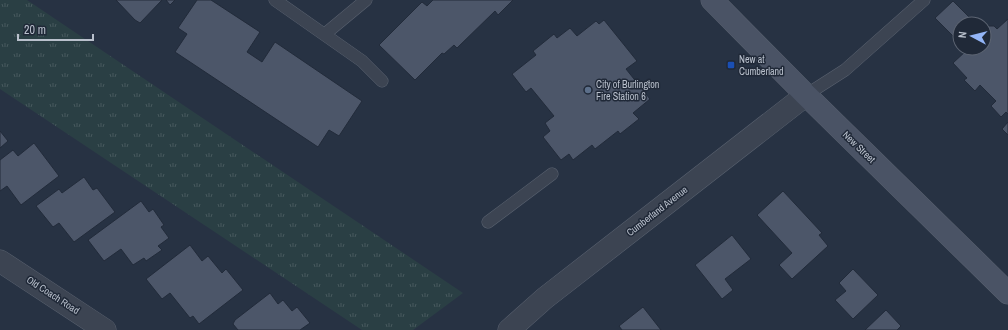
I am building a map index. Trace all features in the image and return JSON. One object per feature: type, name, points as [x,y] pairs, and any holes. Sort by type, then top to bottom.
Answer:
[{"type":"main road","name":"New Street","points":[[712,0],[806,95],[1008,293]]},
{"type":"street","name":"Cumberland Avenue","points":[[509,330],[552,294],[806,95]]},
{"type":"street","name":"Old Coach Road","points":[[0,261],[105,330]]},
{"type":"lane","points":[[275,0],[362,61],[382,81]]},
{"type":"lane","points":[[324,34],[366,0]]},
{"type":"lane","points":[[806,95],[845,70],[924,0]]},
{"type":"lane","points":[[488,222],[552,174]]},
{"type":"green space","points":[[0,0],[27,0],[463,293],[413,330],[362,330],[0,89]]},
{"type":"building","points":[[116,0],[162,0],[140,23],[135,20]]},
{"type":"building","points":[[166,0],[175,0],[170,5]]},
{"type":"building","points":[[197,0],[211,0],[260,32],[247,52],[262,62],[275,42],[362,101],[339,136],[329,130],[318,147],[175,52],[187,34],[178,28]]},
{"type":"building","points":[[433,0],[513,0],[498,15],[495,11],[457,48],[454,45],[444,54],[442,53],[415,80],[379,45],[422,2],[427,6]]},
{"type":"building","points":[[953,1],[968,16],[952,16],[952,35],[935,18]]},
{"type":"building","points":[[1008,19],[1008,114],[1006,112],[1001,117],[991,106],[996,101],[980,85],[975,91],[964,80],[967,78],[953,63],[961,56],[992,56],[992,26],[997,29]]},
{"type":"building","name":"City of Burlington Fire Station 6","points":[[604,20],[637,61],[626,69],[650,99],[633,113],[639,119],[620,134],[618,131],[595,149],[592,145],[573,160],[569,154],[561,160],[543,137],[550,131],[545,123],[554,116],[531,88],[526,92],[512,74],[536,55],[533,51],[554,34],[557,38],[570,28],[577,36],[596,21],[599,24]]},
{"type":"building","points":[[1008,122],[1008,135],[1002,129]]},
{"type":"building","points":[[0,131],[8,141],[0,148]]},
{"type":"building","points":[[34,143],[59,176],[21,205],[7,186],[0,191],[0,160],[13,150],[18,156]]},
{"type":"building","points":[[84,177],[93,190],[97,188],[115,212],[74,242],[59,223],[53,227],[36,206],[59,189],[62,193]]},
{"type":"building","points":[[783,191],[822,233],[819,235],[828,246],[792,279],[779,265],[792,253],[757,215]]},
{"type":"building","points":[[141,201],[149,212],[153,209],[164,225],[161,227],[169,238],[158,246],[162,250],[146,261],[144,258],[133,265],[121,249],[104,261],[88,240]]},
{"type":"building","points":[[732,235],[751,259],[725,279],[733,290],[722,299],[695,265]]},
{"type":"building","points":[[190,245],[202,261],[208,256],[222,273],[226,269],[243,290],[199,324],[193,316],[190,318],[170,293],[162,299],[146,279]]},
{"type":"building","points":[[853,269],[878,295],[853,319],[835,300],[846,291],[839,283]]},
{"type":"building","points":[[270,293],[278,304],[283,300],[292,311],[297,307],[310,323],[300,330],[238,330],[233,324],[235,320]]},
{"type":"building","points":[[643,307],[661,330],[622,330],[619,326]]},
{"type":"building","points":[[886,310],[901,326],[897,330],[865,330]]},
{"type":"place","name":"New at Cumberland","points":[[731,65]]},
{"type":"place","name":"City of Burlington Fire Station 6","points":[[588,90]]}]
